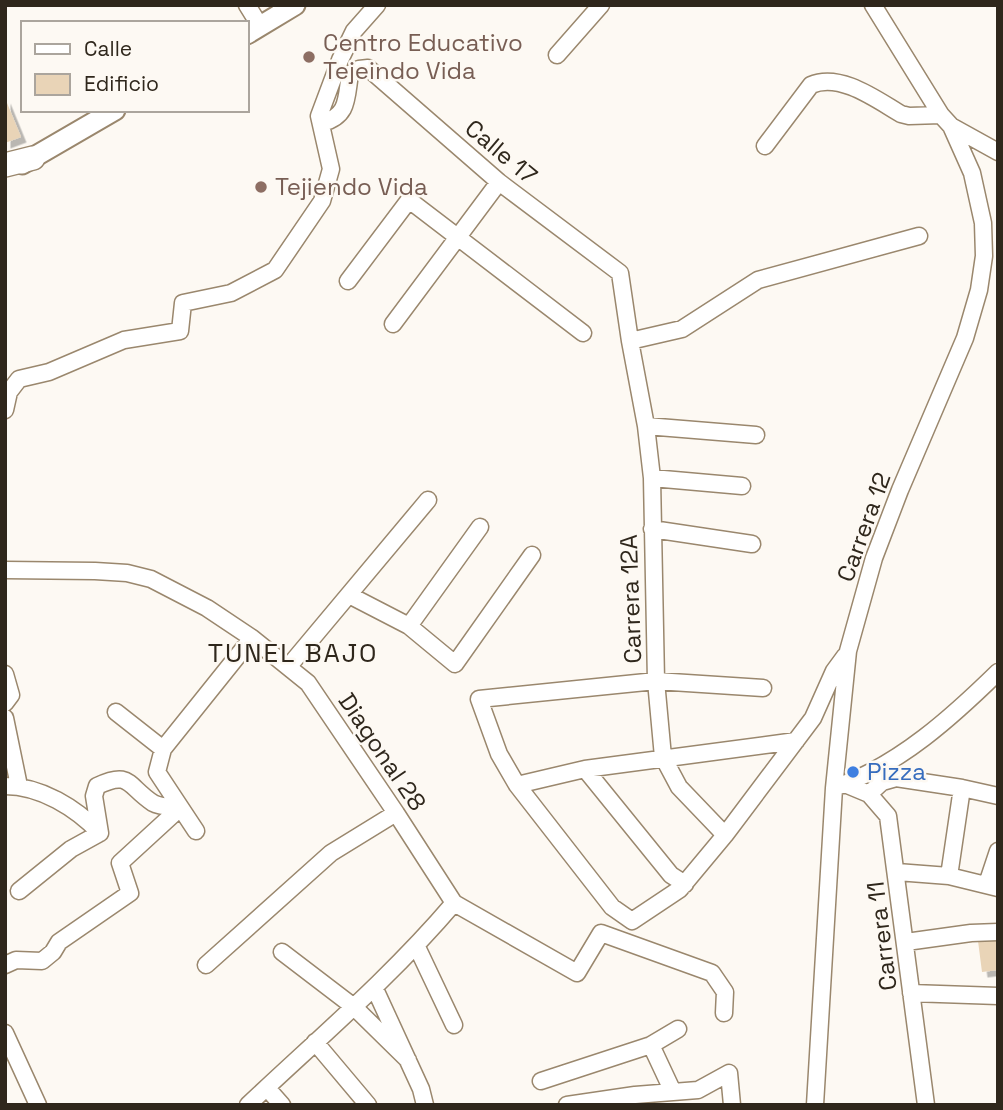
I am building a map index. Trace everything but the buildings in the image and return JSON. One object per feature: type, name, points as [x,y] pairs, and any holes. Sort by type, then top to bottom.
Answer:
[{"type":"highway","points":[[5,166],[33,158]]},
{"type":"main road","points":[[253,30],[295,5]]},
{"type":"main road","points":[[5,175],[112,112]]},
{"type":"street","points":[[247,5],[253,30]]},
{"type":"street","points":[[5,410],[9,393],[19,379],[49,372],[124,340],[180,331],[183,303],[231,293],[275,270],[321,201],[331,169],[319,116],[340,60],[359,25],[377,5]]},
{"type":"street","points":[[557,55],[601,5]]},
{"type":"street","name":"Carrera 12","points":[[815,1105],[848,651],[874,558],[965,338],[979,290],[984,256],[983,223],[972,173],[946,121],[873,5]]},
{"type":"street","name":"Calle 17","points":[[321,123],[333,120],[344,110],[351,74],[368,68],[499,182],[620,273],[629,341]]},
{"type":"street","points":[[765,146],[811,85],[820,81],[859,90],[909,116],[946,121],[998,152]]},
{"type":"street","points":[[393,324],[499,182]]},
{"type":"street","points":[[348,281],[409,200],[583,333]]},
{"type":"street","points":[[629,341],[682,329],[758,280],[919,236]]},
{"type":"street","name":"Carrera 12A","points":[[629,341],[646,426],[652,478],[656,681],[663,757],[679,787],[725,835]]},
{"type":"street","points":[[646,426],[756,435]]},
{"type":"street","points":[[652,478],[742,486]]},
{"type":"street","points":[[289,666],[428,500]]},
{"type":"street","points":[[409,626],[480,527]]},
{"type":"street","points":[[652,529],[752,544]]},
{"type":"street","points":[[349,595],[409,626],[456,664],[532,555]]},
{"type":"street","name":"Diagonal 28","points":[[5,570],[127,573],[151,579],[207,608],[252,638],[308,683],[454,903],[577,973],[601,933],[712,973],[725,992],[724,1013]]},
{"type":"street","points":[[196,831],[156,772],[163,749],[252,638]]},
{"type":"street","points":[[762,688],[656,681],[479,699],[499,754],[517,785],[612,907],[632,921],[685,884],[725,835],[813,718],[834,671],[848,651]]},
{"type":"street","points":[[5,674],[11,695],[5,703]]},
{"type":"street","points":[[839,786],[889,762],[919,742],[995,679]]},
{"type":"street","points":[[116,712],[163,749]]},
{"type":"street","points":[[5,718],[12,786],[55,799],[82,814],[100,834]]},
{"type":"street","points":[[517,785],[586,769],[796,741]]},
{"type":"street","points":[[586,769],[671,875],[685,884]]},
{"type":"street","points":[[100,834],[94,796],[97,786],[115,777],[125,780],[156,805],[180,808]]},
{"type":"street","points":[[839,786],[869,794],[882,782],[896,778],[998,796]]},
{"type":"street","points":[[949,876],[962,788]]},
{"type":"street","name":"Carrera 11","points":[[869,794],[888,816],[926,1105]]},
{"type":"street","points":[[5,965],[16,960],[42,961],[53,952],[59,942],[130,893],[120,863],[180,808]]},
{"type":"street","points":[[206,965],[331,853],[396,813]]},
{"type":"street","points":[[19,891],[71,849],[100,834]]},
{"type":"street","points":[[897,872],[949,876],[993,886],[998,851]]},
{"type":"street","points":[[248,1105],[375,989],[417,947],[454,903]]},
{"type":"street","points":[[906,942],[998,932]]},
{"type":"street","points":[[417,947],[454,1025]]},
{"type":"street","points":[[282,952],[354,1007],[408,1060]]},
{"type":"street","points":[[375,989],[421,1089],[425,1105]]},
{"type":"street","points":[[911,993],[998,996]]},
{"type":"street","points":[[541,1081],[651,1045],[678,1029]]},
{"type":"street","points":[[5,1033],[38,1105]]},
{"type":"street","points":[[315,1042],[368,1105]]},
{"type":"street","points":[[651,1045],[673,1092]]},
{"type":"street","points":[[568,1105],[698,1090],[729,1073],[732,1105]]},
{"type":"street","points":[[267,1087],[282,1105]]},
{"type":"place","name":"Centro Educativo Tejeindo Vida","points":[[309,57]]},
{"type":"place","name":"Tejiendo Vida","points":[[261,187]]},
{"type":"place","name":"Pizza","points":[[853,772]]},
{"type":"district","name":"TUNEL BAJO","points":[[293,653]]}]
